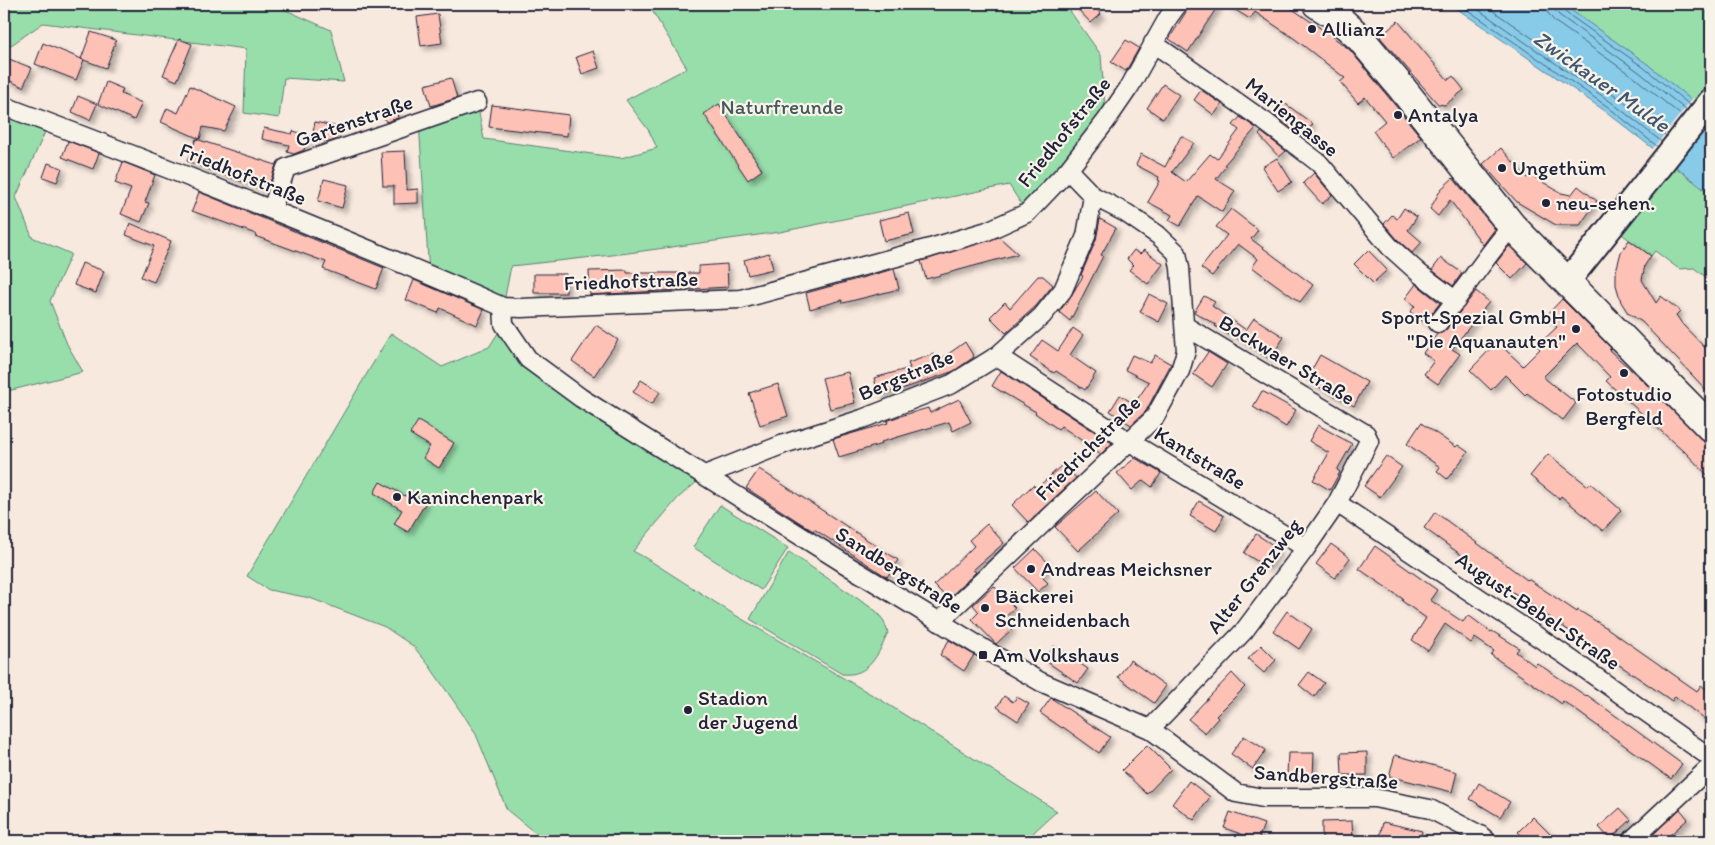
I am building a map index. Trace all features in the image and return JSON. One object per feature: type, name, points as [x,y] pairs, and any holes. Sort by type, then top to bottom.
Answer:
[{"type":"main road","points":[[1317,4],[1337,17],[1360,39],[1401,87],[1512,226],[1711,428]]},
{"type":"main road","points":[[1567,282],[1711,101]]},
{"type":"street","name":"Friedhofstraße","points":[[4,106],[272,210],[503,306],[521,308],[741,299],[987,231],[1027,213],[1068,170],[1130,86],[1153,43],[1178,4]]},
{"type":"street","name":"Mariengasse","points":[[1153,43],[1264,121],[1319,164],[1390,247],[1420,274],[1456,301]]},
{"type":"street","name":"Gartenstraße","points":[[272,210],[286,168],[477,102]]},
{"type":"street","name":"Friedrichstraße","points":[[940,622],[1155,416],[1180,371],[1186,351],[1180,268],[1177,253],[1158,235],[1126,212],[1093,196],[1068,170]]},
{"type":"street","name":"Bergstraße","points":[[704,475],[784,444],[862,418],[952,384],[997,356],[1042,316],[1063,290],[1086,236],[1093,196]]},
{"type":"street","points":[[1438,323],[1456,301],[1489,252],[1512,226]]},
{"type":"street","name":"Sandbergstraße","points":[[503,306],[504,324],[528,359],[582,398],[842,562],[1041,682],[1150,729],[1236,793],[1263,798],[1374,798],[1430,809],[1480,835],[1487,841]]},
{"type":"street","name":"Bockwaer Straße","points":[[1185,326],[1366,434]]},
{"type":"street","name":"Kantstraße","points":[[997,356],[1130,442],[1306,548]]},
{"type":"street","name":"Alter Grenzweg","points":[[1150,729],[1244,631],[1306,548],[1337,503],[1369,441],[1366,434]]},
{"type":"street","name":"August-Bebel-Straße","points":[[1337,503],[1562,653],[1711,758]]},
{"type":"street","points":[[1631,841],[1711,766]]},
{"type":"green space","points":[[4,4],[272,4],[331,30],[344,82],[284,78],[279,118],[244,113],[246,49],[43,23],[4,50]]},
{"type":"green space","name":"Naturfreunde","points":[[648,4],[1065,4],[1101,55],[1106,121],[1027,213],[1009,185],[780,232],[621,254],[511,266],[503,307],[429,274],[419,122],[477,102],[484,139],[621,158],[657,148],[649,131],[626,100],[687,68]]},
{"type":"green space","points":[[1562,4],[1711,4],[1711,116],[1646,63]]},
{"type":"green space","points":[[4,115],[45,132],[16,197],[32,237],[71,254],[50,301],[67,344],[83,372],[4,392]]},
{"type":"green space","points":[[1665,159],[1711,195],[1711,281],[1694,268],[1679,269],[1655,251],[1651,256],[1611,226]]},
{"type":"green space","points":[[504,324],[528,359],[705,475],[678,498],[633,551],[735,615],[881,700],[1057,811],[1026,841],[545,841],[507,810],[475,732],[428,664],[413,646],[385,627],[310,598],[269,590],[247,576],[391,333],[442,367],[489,347]]},
{"type":"green space","points":[[720,505],[788,548],[761,590],[693,547]]},
{"type":"green space","points":[[789,552],[876,611],[884,621],[888,633],[876,656],[866,668],[851,674],[842,674],[750,619]]},
{"type":"water","name":"Zwickauer Mulde","points":[[1450,4],[1562,4],[1646,63],[1711,116],[1711,194],[1605,111]]},
{"type":"pier","points":[[1693,98],[1711,113],[1711,123],[1674,169],[1651,151]]},
{"type":"building","points":[[1073,4],[1092,4],[1101,14],[1091,23]]},
{"type":"building","points":[[1191,4],[1219,4],[1188,52],[1169,39]]},
{"type":"building","points":[[1226,4],[1285,4],[1329,34],[1350,50],[1421,137],[1393,158],[1373,131],[1385,121],[1365,97],[1358,103],[1340,82],[1345,78],[1295,39],[1255,12],[1250,19]]},
{"type":"building","points":[[438,14],[442,43],[421,46],[417,17]]},
{"type":"building","points":[[1398,21],[1448,80],[1453,76],[1464,90],[1445,105],[1438,104],[1380,37]]},
{"type":"building","points":[[91,32],[116,40],[106,68],[81,59]]},
{"type":"building","points":[[179,39],[192,44],[177,81],[163,75]]},
{"type":"building","points":[[1126,40],[1139,48],[1126,71],[1111,62]]},
{"type":"building","points":[[43,43],[84,60],[76,80],[35,64]]},
{"type":"building","points":[[593,51],[599,68],[582,74],[576,57]]},
{"type":"building","points":[[9,59],[32,68],[23,87],[4,78],[4,71]]},
{"type":"building","points":[[451,78],[457,98],[431,106],[425,85]]},
{"type":"building","points":[[106,82],[123,89],[121,94],[142,103],[134,120],[98,104]]},
{"type":"building","points":[[1163,84],[1179,95],[1163,119],[1147,108]]},
{"type":"building","points":[[190,86],[236,107],[224,131],[203,127],[200,139],[161,122],[167,108],[178,113]]},
{"type":"building","points":[[1201,90],[1222,104],[1214,115],[1194,100]]},
{"type":"building","points":[[78,96],[97,104],[90,120],[72,112]]},
{"type":"building","points":[[1283,102],[1313,124],[1302,137],[1274,115]]},
{"type":"building","points":[[719,104],[762,170],[748,180],[704,114]]},
{"type":"building","points":[[492,105],[569,115],[567,136],[489,127]]},
{"type":"building","points":[[396,106],[398,118],[386,122],[382,110]]},
{"type":"building","points":[[1240,117],[1256,128],[1224,165],[1226,166],[1216,179],[1235,191],[1222,212],[1198,196],[1180,226],[1169,220],[1172,215],[1148,202],[1160,181],[1158,180],[1159,177],[1136,165],[1141,154],[1165,167],[1181,136],[1194,143],[1172,172],[1186,182],[1210,154],[1217,159],[1239,130],[1233,125]]},
{"type":"building","points":[[315,122],[338,127],[335,140],[329,142],[312,138]]},
{"type":"building","points":[[264,128],[292,134],[293,131],[308,135],[304,150],[294,154],[287,152],[289,145],[262,139]]},
{"type":"building","points":[[1261,132],[1286,151],[1279,157],[1259,135]]},
{"type":"building","points":[[196,139],[276,165],[267,191],[187,161]]},
{"type":"building","points":[[68,141],[99,153],[93,169],[62,157]]},
{"type":"building","points":[[1501,148],[1527,178],[1531,175],[1561,193],[1571,195],[1578,186],[1597,201],[1580,225],[1556,225],[1517,202],[1483,164]]},
{"type":"building","points":[[405,151],[407,190],[418,189],[418,203],[394,204],[394,186],[383,186],[381,152]]},
{"type":"building","points":[[1277,158],[1292,182],[1278,191],[1262,167]]},
{"type":"building","points":[[123,162],[155,175],[145,202],[149,203],[141,222],[121,214],[131,189],[115,183]]},
{"type":"building","points":[[48,163],[62,168],[57,182],[43,177]]},
{"type":"building","points":[[1314,173],[1332,195],[1322,204],[1303,183]]},
{"type":"building","points":[[1453,178],[1495,229],[1483,245],[1450,200],[1438,216],[1430,209],[1441,189]]},
{"type":"building","points":[[324,179],[348,185],[342,208],[318,201]]},
{"type":"building","points":[[199,192],[384,268],[376,289],[323,269],[326,262],[192,211]]},
{"type":"building","points":[[1404,208],[1417,217],[1408,230],[1422,242],[1412,253],[1384,224],[1392,215],[1397,219]]},
{"type":"building","points":[[1231,209],[1258,230],[1251,239],[1313,285],[1300,302],[1252,267],[1258,259],[1238,244],[1212,276],[1201,268],[1227,235],[1216,227]]},
{"type":"building","points":[[909,213],[914,234],[884,241],[879,220]]},
{"type":"building","points":[[1100,219],[1116,228],[1070,321],[1059,312],[1083,276],[1081,275],[1096,240]]},
{"type":"building","points":[[130,223],[171,241],[154,282],[141,277],[154,246],[126,235]]},
{"type":"building","points":[[999,237],[1018,254],[926,279],[921,261]]},
{"type":"building","points":[[1629,240],[1651,256],[1645,265],[1642,280],[1656,303],[1661,296],[1680,311],[1676,315],[1683,325],[1711,354],[1711,395],[1642,322],[1628,313],[1621,302],[1616,285],[1616,271],[1621,252]]},
{"type":"building","points":[[1509,246],[1527,263],[1512,279],[1496,263]]},
{"type":"building","points":[[1134,250],[1140,254],[1144,250],[1163,264],[1148,284],[1129,270],[1133,265],[1127,259]]},
{"type":"building","points":[[1368,250],[1387,270],[1373,283],[1354,264]]},
{"type":"building","points":[[769,253],[773,269],[748,275],[744,260]]},
{"type":"building","points":[[1441,258],[1462,273],[1453,286],[1432,270]]},
{"type":"building","points":[[82,263],[104,271],[96,293],[74,285]]},
{"type":"building","points":[[727,264],[728,287],[590,295],[589,271],[627,270],[627,273],[699,273],[699,266]]},
{"type":"building","points":[[894,269],[899,289],[843,303],[842,300],[810,309],[806,293]]},
{"type":"building","points":[[534,274],[566,274],[566,293],[534,293]]},
{"type":"building","points":[[1038,276],[1043,276],[1053,285],[1036,306],[1006,333],[990,317],[1005,302],[1010,308]]},
{"type":"building","points":[[414,280],[484,310],[477,325],[440,308],[438,313],[406,300]]},
{"type":"building","points":[[1416,284],[1440,303],[1429,317],[1428,325],[1410,312],[1415,306],[1405,299]]},
{"type":"building","points":[[1476,291],[1489,302],[1452,349],[1460,354],[1438,384],[1424,374],[1434,361],[1423,353],[1437,334],[1446,330]]},
{"type":"building","points":[[1149,294],[1168,304],[1159,322],[1140,312]]},
{"type":"building","points":[[1204,296],[1215,302],[1212,306],[1246,330],[1254,318],[1284,337],[1270,359],[1229,333],[1228,335],[1216,325],[1194,312]]},
{"type":"building","points":[[1562,299],[1611,348],[1609,350],[1711,449],[1711,479],[1684,451],[1606,381],[1610,377],[1577,343],[1543,377],[1576,403],[1563,420],[1527,393],[1525,395],[1505,375],[1491,390],[1470,370],[1497,342],[1523,366],[1540,349],[1537,346],[1557,327],[1546,316]]},
{"type":"building","points":[[596,325],[618,340],[594,376],[572,361]]},
{"type":"building","points":[[1073,328],[1083,335],[1070,355],[1096,373],[1085,390],[1030,357],[1042,340],[1058,351]]},
{"type":"building","points":[[965,342],[974,357],[954,371],[879,395],[874,378],[910,368],[908,363],[934,354],[937,362]]},
{"type":"building","points":[[1208,352],[1227,364],[1212,387],[1193,374]]},
{"type":"building","points":[[1132,355],[1150,363],[1155,355],[1171,364],[1146,411],[1131,425],[1110,411],[1120,395],[1134,404],[1149,382],[1125,370]]},
{"type":"building","points":[[1320,355],[1367,382],[1354,406],[1306,380]]},
{"type":"building","points":[[1001,371],[1112,443],[1101,454],[1061,426],[1058,429],[1036,412],[992,386]]},
{"type":"building","points":[[848,372],[855,403],[830,409],[822,378]]},
{"type":"building","points":[[641,380],[660,392],[652,404],[633,392]]},
{"type":"building","points":[[778,384],[788,416],[760,425],[749,393]]},
{"type":"building","points":[[1262,391],[1296,410],[1286,427],[1253,407]]},
{"type":"building","points":[[959,399],[971,422],[953,431],[949,422],[881,442],[882,444],[839,457],[833,439],[888,423],[887,421],[897,417],[928,408],[930,413]]},
{"type":"building","points":[[418,421],[454,443],[439,468],[423,458],[430,446],[410,434]]},
{"type":"building","points":[[1421,423],[1456,447],[1458,445],[1468,452],[1447,479],[1437,471],[1440,467],[1407,444]]},
{"type":"building","points":[[1318,425],[1352,444],[1337,470],[1340,472],[1330,490],[1313,480],[1329,453],[1309,441]]},
{"type":"building","points":[[1548,454],[1588,486],[1590,483],[1621,510],[1603,531],[1561,496],[1559,499],[1530,476]]},
{"type":"building","points":[[1386,456],[1402,467],[1380,497],[1364,486]]},
{"type":"building","points":[[1135,458],[1161,473],[1152,487],[1143,480],[1132,490],[1117,473]]},
{"type":"building","points":[[1063,464],[1076,478],[1028,522],[1012,505],[1033,485],[1037,488]]},
{"type":"building","points":[[759,469],[898,560],[887,577],[814,529],[813,531],[746,488]]},
{"type":"building","points":[[380,482],[409,498],[412,494],[426,502],[408,532],[394,524],[402,510],[374,493]]},
{"type":"building","points":[[1096,491],[1118,514],[1078,551],[1055,527]]},
{"type":"building","points":[[1199,501],[1224,516],[1216,531],[1190,516]]},
{"type":"building","points":[[1435,512],[1527,580],[1577,612],[1578,610],[1607,628],[1697,691],[1701,685],[1711,693],[1711,710],[1704,719],[1675,696],[1672,701],[1514,593],[1424,528]]},
{"type":"building","points":[[987,524],[1004,543],[973,570],[976,572],[948,599],[934,585],[974,546],[969,540]]},
{"type":"building","points":[[1256,534],[1279,549],[1268,568],[1244,553]]},
{"type":"building","points":[[1331,544],[1350,558],[1335,578],[1316,564]]},
{"type":"building","points":[[1375,546],[1437,590],[1430,600],[1463,622],[1468,615],[1491,632],[1519,648],[1516,652],[1535,666],[1537,663],[1587,695],[1682,764],[1671,779],[1563,701],[1562,704],[1491,655],[1494,651],[1475,638],[1471,643],[1445,624],[1428,651],[1412,640],[1426,618],[1402,601],[1403,599],[1359,569]]},
{"type":"building","points":[[1035,549],[1051,566],[1041,576],[1048,583],[1038,592],[1015,568]]},
{"type":"building","points":[[994,586],[1015,608],[1003,619],[1012,629],[996,644],[972,619],[979,612],[973,605]]},
{"type":"building","points":[[1287,611],[1312,629],[1299,649],[1273,631]]},
{"type":"building","points":[[949,640],[974,655],[964,671],[940,655]]},
{"type":"building","points":[[1261,645],[1276,660],[1264,673],[1248,659]]},
{"type":"building","points":[[1054,646],[1088,669],[1078,683],[1044,660]]},
{"type":"building","points":[[1130,660],[1166,686],[1154,703],[1118,677]]},
{"type":"building","points":[[1309,672],[1324,683],[1314,697],[1299,685]]},
{"type":"building","points":[[1232,673],[1245,687],[1216,716],[1218,718],[1205,733],[1188,719]]},
{"type":"building","points":[[1004,696],[1013,702],[1017,697],[1029,704],[1018,721],[997,707]]},
{"type":"building","points":[[1051,698],[1110,737],[1099,753],[1040,713]]},
{"type":"building","points":[[1244,736],[1266,750],[1253,769],[1231,754]]},
{"type":"building","points":[[1147,745],[1171,769],[1147,794],[1122,770]]},
{"type":"building","points":[[1367,752],[1367,775],[1342,775],[1341,753]]},
{"type":"building","points":[[1288,753],[1314,753],[1313,776],[1287,775]]},
{"type":"building","points":[[1395,755],[1457,772],[1452,792],[1389,776]]},
{"type":"building","points":[[1189,781],[1210,797],[1194,820],[1172,804]]},
{"type":"building","points":[[1479,783],[1510,802],[1500,817],[1470,799]]},
{"type":"building","points":[[1620,808],[1631,820],[1610,839],[1599,827]]},
{"type":"building","points":[[1680,809],[1688,819],[1663,841],[1646,841]]},
{"type":"building","points":[[1230,812],[1264,824],[1258,840],[1224,828]]},
{"type":"building","points":[[1533,817],[1556,841],[1527,841],[1518,832]]},
{"type":"building","points":[[1352,821],[1353,841],[1322,841],[1322,822]]},
{"type":"building","points":[[1383,822],[1422,831],[1420,841],[1402,841],[1380,836]]},
{"type":"place","name":"Allianz","points":[[1312,29]]},
{"type":"place","name":"Antalya","points":[[1398,115]]},
{"type":"place","name":"Ungethüm","points":[[1502,168]]},
{"type":"place","name":"neu-sehen.","points":[[1546,203]]},
{"type":"place","name":"Sport-Spezial GmbH \"Die Aquanauten\"","points":[[1576,329]]},
{"type":"place","name":"Fotostudio Bergfeld","points":[[1624,373]]},
{"type":"place","name":"Kaninchenpark","points":[[397,497]]},
{"type":"place","name":"Andreas Meichsner","points":[[1031,569]]},
{"type":"place","name":"Bäckerei Schneidenbach","points":[[985,608]]},
{"type":"place","name":"Am Volkshaus","points":[[983,655]]},
{"type":"place","name":"Stadion der Jugend","points":[[688,710]]}]
